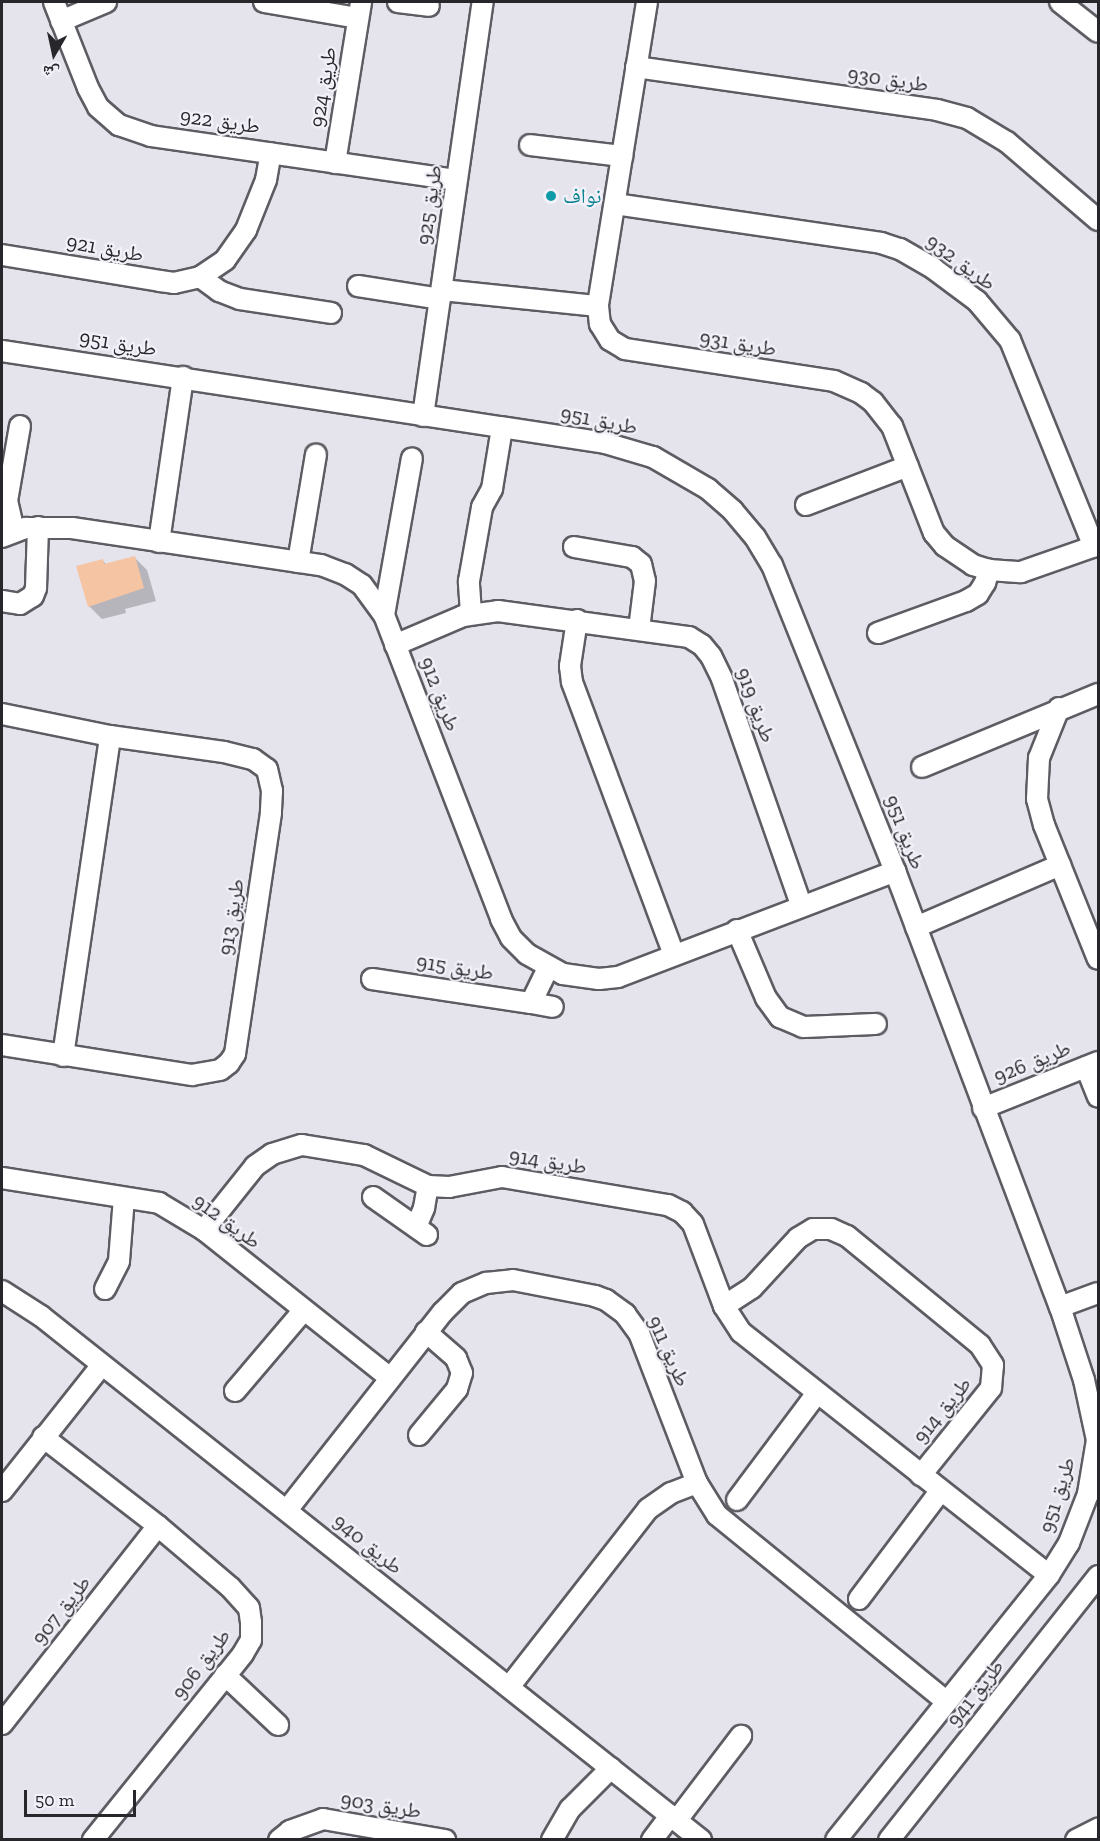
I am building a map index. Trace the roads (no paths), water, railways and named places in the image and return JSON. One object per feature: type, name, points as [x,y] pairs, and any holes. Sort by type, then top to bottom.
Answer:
[{"type":"street","name":"طريق 922","points":[[54,2],[88,88],[98,107],[119,125],[151,136],[456,180]]},
{"type":"street","points":[[61,21],[106,2]]},
{"type":"street","name":"طريق 924","points":[[264,2],[359,10],[335,163]]},
{"type":"street","points":[[398,2],[429,6]]},
{"type":"street","name":"طريق 925","points":[[423,416],[483,2]]},
{"type":"street","name":"طريق 931","points":[[644,2],[636,67],[598,306],[598,315],[604,332],[617,345],[625,349],[834,381],[848,386],[873,402],[892,426],[934,533],[958,556],[989,570],[1021,572],[1096,546]]},
{"type":"street","points":[[1060,2],[1098,32]]},
{"type":"street","name":"طريق 930","points":[[636,67],[937,110],[967,118],[1001,137],[1098,220]]},
{"type":"street","points":[[530,145],[622,156]]},
{"type":"street","name":"طريق 921","points":[[2,255],[174,283],[200,277],[225,260],[246,230],[261,197],[271,153]]},
{"type":"street","name":"طريق 932","points":[[615,204],[881,243],[900,249],[934,268],[977,301],[1010,340],[1096,546]]},
{"type":"street","points":[[200,277],[219,291],[240,299],[331,313]]},
{"type":"street","points":[[358,286],[598,306]]},
{"type":"street","name":"طريق 951","points":[[2,351],[605,443],[653,457],[708,489],[734,511],[755,537],[772,565],[789,602],[895,871],[1060,1307],[1084,1380],[1097,1440],[1088,1494],[1069,1543],[1049,1575],[836,1839]]},
{"type":"street","points":[[159,542],[183,377]]},
{"type":"street","points":[[8,534],[7,501],[20,426]]},
{"type":"street","points":[[471,613],[469,581],[482,507],[492,489],[502,428]]},
{"type":"street","points":[[298,562],[316,455]]},
{"type":"street","points":[[384,615],[412,458]]},
{"type":"street","points":[[806,505],[908,466]]},
{"type":"street","points":[[2,601],[20,604],[33,596],[36,588],[38,527]]},
{"type":"street","name":"طريق 912","points":[[8,534],[38,527],[72,528],[321,565],[345,574],[362,585],[384,615],[501,919],[511,938],[527,954],[548,968],[580,977],[618,977],[801,905],[895,871]]},
{"type":"street","points":[[574,547],[632,557],[641,564],[645,581],[639,629]]},
{"type":"street","points":[[878,633],[966,601],[978,594],[989,570]]},
{"type":"street","name":"طريق 919","points":[[395,645],[471,613],[498,610],[689,637],[702,645],[711,656],[722,679],[801,905]]},
{"type":"street","points":[[577,620],[570,666],[572,682],[674,955]]},
{"type":"street","points":[[922,767],[1059,708],[1098,694]]},
{"type":"street","points":[[1059,708],[1041,751],[1036,785],[1039,812],[1060,865],[1090,913],[1098,959]]},
{"type":"street","name":"طريق 913","points":[[2,714],[110,736],[224,752],[253,759],[267,769],[272,791],[271,813],[235,1054],[229,1063],[220,1070],[192,1075],[2,1045]]},
{"type":"street","points":[[63,1056],[110,736]]},
{"type":"street","points":[[916,927],[951,914],[1060,865]]},
{"type":"street","points":[[737,930],[766,998],[780,1017],[803,1027],[876,1024]]},
{"type":"street","points":[[531,1003],[548,968]]},
{"type":"street","name":"طريق 915","points":[[372,979],[553,1007]]},
{"type":"street","points":[[1092,1064],[1098,1098]]},
{"type":"street","name":"طريق 926","points":[[983,1108],[1092,1064]]},
{"type":"street","name":"طريق 914","points":[[204,1230],[255,1166],[272,1154],[291,1146],[312,1145],[353,1151],[375,1159],[428,1186],[450,1187],[502,1177],[668,1205],[682,1212],[693,1224],[724,1306],[741,1332],[1049,1575]]},
{"type":"street","name":"طريق 912","points":[[2,1178],[159,1203],[204,1230],[390,1378]]},
{"type":"street","points":[[373,1197],[421,1231],[428,1186]]},
{"type":"street","points":[[105,1289],[119,1261],[124,1198]]},
{"type":"street","name":"طريق 914","points":[[724,1306],[752,1288],[798,1238],[813,1229],[831,1228],[847,1236],[980,1345],[993,1365],[991,1388],[921,1475]]},
{"type":"street","name":"طريق 911","points":[[287,1510],[426,1332],[462,1293],[486,1282],[513,1280],[606,1300],[625,1314],[639,1333],[697,1483],[708,1504],[727,1525],[947,1702]]},
{"type":"street","name":"طريق 940","points":[[2,1291],[41,1316],[101,1366],[287,1510],[701,1839]]},
{"type":"street","points":[[1060,1307],[1098,1293]]},
{"type":"street","points":[[235,1391],[304,1310]]},
{"type":"street","points":[[419,1435],[457,1389],[462,1379],[461,1368],[456,1358],[426,1332]]},
{"type":"street","points":[[2,1488],[101,1366]]},
{"type":"street","points":[[737,1500],[817,1393]]},
{"type":"street","name":"طريق 906","points":[[43,1437],[158,1526],[230,1587],[249,1608],[251,1640],[93,1839]]},
{"type":"street","points":[[509,1686],[648,1509],[671,1493],[697,1483]]},
{"type":"street","points":[[859,1599],[941,1490]]},
{"type":"street","name":"طريق 907","points":[[2,1724],[158,1526]]},
{"type":"street","name":"طريق 941","points":[[889,1839],[1092,1598],[1098,1576]]},
{"type":"street","points":[[225,1675],[278,1725]]},
{"type":"street","points":[[652,1839],[674,1818],[741,1736]]},
{"type":"street","points":[[552,1839],[570,1809],[611,1768]]},
{"type":"street","name":"طريق 903","points":[[279,1839],[290,1831],[323,1820],[445,1839]]},
{"type":"street","points":[[1076,1839],[1098,1829]]},
{"type":"place","name":"نواف","points":[[551,196]]}]
